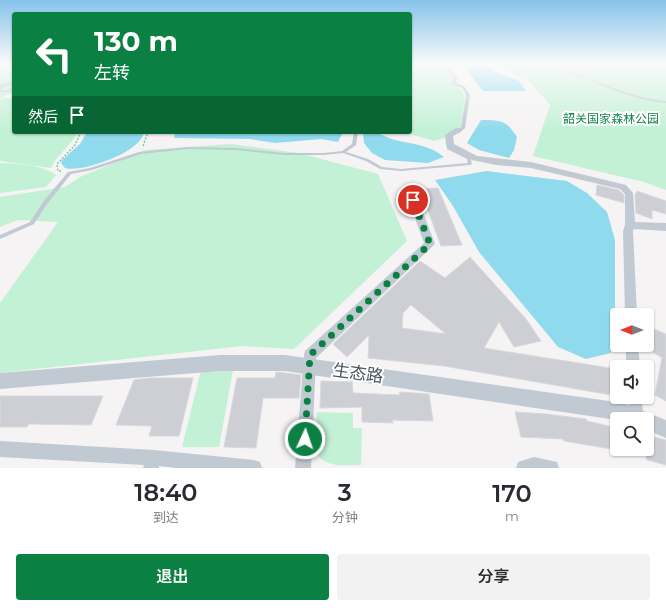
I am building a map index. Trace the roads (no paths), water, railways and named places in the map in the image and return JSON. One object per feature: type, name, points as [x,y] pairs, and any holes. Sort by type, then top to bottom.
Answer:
[{"type":"street","points":[[458,130],[449,135],[450,146],[475,158],[496,162],[531,165],[623,187],[629,193],[630,225],[628,232],[631,308]]},
{"type":"street","points":[[303,468],[310,355],[430,244],[413,200]]},
{"type":"street","points":[[630,225],[666,227]]},
{"type":"street","name":"生态路","points":[[0,381],[220,363],[285,363],[623,412]]},
{"type":"street","name":"生态路","points":[[654,424],[666,429]]},
{"type":"street","points":[[0,449],[153,463],[254,468]]},
{"type":"street","points":[[524,468],[534,464],[551,468]]},
{"type":"lane","points":[[343,152],[367,160],[381,168],[402,170],[470,164],[469,158],[448,148],[449,140],[463,128],[468,95],[463,87],[460,86]]},
{"type":"lane","points":[[607,86],[646,100],[666,102]]},
{"type":"lane","points":[[0,89],[5,92],[12,89]]},
{"type":"lane","points":[[0,237],[32,223],[45,203],[70,173],[91,169],[140,153],[188,148],[235,149],[285,154],[324,154],[343,152],[354,146],[356,134]]},
{"type":"water","points":[[479,86],[522,86],[526,91],[483,91]]},
{"type":"water","points":[[481,120],[494,120],[502,122],[513,131],[517,137],[514,150],[509,158],[479,150],[467,143]]},
{"type":"water","points":[[86,134],[143,134],[141,139],[133,147],[110,159],[84,167],[73,169],[65,168],[61,163],[62,160],[80,144]]},
{"type":"water","points":[[175,134],[342,134],[338,142],[321,139],[275,143],[250,139],[174,138]]},
{"type":"water","points":[[363,134],[380,134],[395,140],[427,147],[444,157],[428,163],[385,160],[372,153],[364,143]]},
{"type":"water","points":[[487,171],[567,181],[587,193],[607,212],[615,240],[615,308],[610,308],[611,353],[586,359],[558,347],[479,252],[453,206],[435,180]]},
{"type":"park label","name":"韶关国家森林公园","points":[[611,118]]}]
